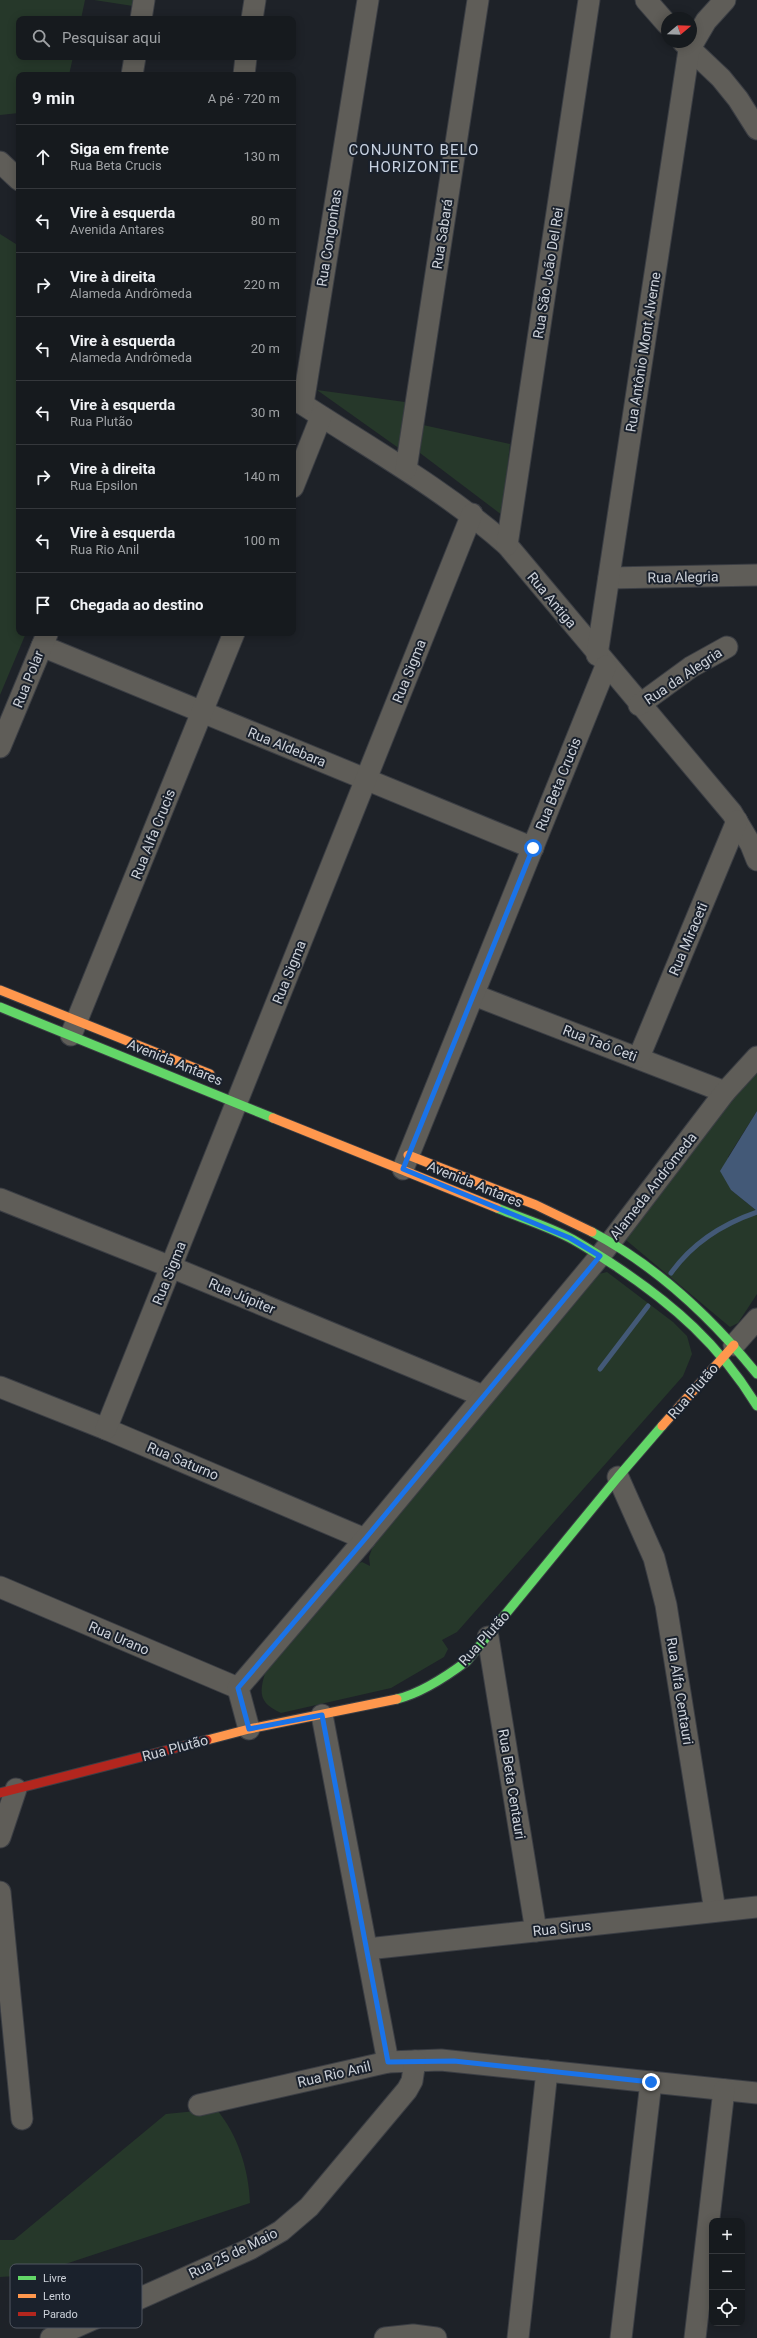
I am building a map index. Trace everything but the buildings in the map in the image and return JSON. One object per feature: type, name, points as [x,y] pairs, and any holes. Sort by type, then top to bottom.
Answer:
[{"type":"main road","name":"Avenida Antares","points":[[0,990],[74,1027],[241,1091],[404,1159],[577,1224],[635,1278],[702,1333],[729,1351],[757,1374]]},
{"type":"main road","name":"Avenida Antares","points":[[0,1007],[74,1027],[221,1079]]},
{"type":"main road","name":"Avenida Antares","points":[[404,1159],[570,1238],[640,1262],[677,1290],[729,1351],[757,1406]]},
{"type":"main road","name":"Rua Plutão","points":[[8,1791],[249,1729],[405,1697],[418,1692],[446,1677],[466,1661],[488,1637],[618,1477],[729,1351]]},
{"type":"street","points":[[141,16],[144,0]]},
{"type":"street","points":[[252,16],[255,0]]},
{"type":"street","name":"Rua Congonhas","points":[[298,401],[368,0]]},
{"type":"street","name":"Rua Sabará","points":[[406,469],[478,0]]},
{"type":"street","name":"Rua São João Del Rei","points":[[507,545],[589,0]]},
{"type":"street","points":[[646,0],[661,17]]},
{"type":"street","points":[[697,33],[725,0]]},
{"type":"street","name":"Rua Antônio Mont Alverne","points":[[602,660],[609,578],[686,48]]},
{"type":"street","points":[[688,48],[721,78],[738,99],[757,129]]},
{"type":"street","points":[[132,72],[134,60]]},
{"type":"street","points":[[244,72],[246,60]]},
{"type":"street","points":[[0,162],[16,177]]},
{"type":"street","name":"Rua Antiga","points":[[298,401],[406,469],[472,514],[507,545],[737,821],[757,860]]},
{"type":"street","points":[[296,480],[322,417]]},
{"type":"street","name":"Rua Sigma","points":[[106,1429],[472,514]]},
{"type":"street","name":"Rua Alegria","points":[[609,578],[757,575]]},
{"type":"street","name":"Rua Alfa Crucis","points":[[74,1027],[233,636]]},
{"type":"street","name":"Rua Aldebara","points":[[44,639],[202,712],[533,848]]},
{"type":"street","name":"Rua Polar","points":[[0,747],[44,639]]},
{"type":"street","name":"Rua da Alegria","points":[[640,705],[691,667],[726,647]]},
{"type":"street","name":"Rua Beta Crucis","points":[[404,1159],[474,995],[533,848],[602,660]]},
{"type":"street","name":"Rua Miraceti","points":[[639,1057],[737,821]]},
{"type":"street","name":"Rua Taó Ceti","points":[[474,995],[639,1057],[725,1092]]},
{"type":"street","name":"Alameda Andrômeda","points":[[238,1688],[365,1539],[605,1249],[725,1092],[757,1057]]},
{"type":"street","name":"Rua Júpiter","points":[[0,1199],[171,1267],[483,1396]]},
{"type":"street","name":"Rua Plutão","points":[[729,1351],[757,1319]]},
{"type":"street","name":"Rua Saturno","points":[[0,1387],[106,1429],[365,1539]]},
{"type":"street","name":"Rua Alfa Centauri","points":[[618,1477],[654,1558],[666,1605],[715,1911]]},
{"type":"street","name":"Rua Urano","points":[[0,1587],[238,1688]]},
{"type":"street","name":"Rua Beta Centauri","points":[[488,1637],[536,1931]]},
{"type":"street","points":[[238,1688],[249,1729]]},
{"type":"street","points":[[322,1715],[388,2062]]},
{"type":"street","points":[[0,1837],[8,1791]]},
{"type":"street","points":[[0,1892],[22,2119]]},
{"type":"street","name":"Rua Sirus","points":[[366,1949],[757,1907]]},
{"type":"street","name":"Rua Rio Anil","points":[[199,2105],[388,2062],[415,2061],[454,2061],[757,2093]]},
{"type":"street","name":"Rua 25 de Maio","points":[[142,2297],[250,2249],[281,2231],[309,2207],[407,2090],[412,2081],[415,2061]]},
{"type":"street","points":[[518,2338],[547,2071]]},
{"type":"street","points":[[620,2338],[651,2082]]},
{"type":"street","points":[[695,2338],[724,2090]]},
{"type":"street","name":"Rua 25 de Maio","points":[[51,2338],[73,2328]]},
{"type":"street","points":[[385,2338],[413,2335],[436,2338]]},
{"type":"green space","points":[[0,0],[85,0],[82,16],[16,16],[16,60],[72,60],[70,72],[16,72],[16,113],[0,115]]},
{"type":"green space","points":[[94,0],[134,0],[133,6]]},
{"type":"green space","points":[[0,234],[16,244],[16,636],[25,636],[0,695]]},
{"type":"green space","points":[[317,390],[405,402],[400,449]]},
{"type":"green space","points":[[423,425],[510,444],[502,515],[420,453]]},
{"type":"green space","points":[[757,1071],[757,1111],[728,1157],[731,1190],[757,1211],[757,1294],[738,1323],[730,1327],[626,1240],[627,1229],[730,1096]]},
{"type":"green space","points":[[607,1272],[673,1322],[687,1336],[692,1354],[683,1376],[457,1632],[442,1640],[448,1649],[444,1657],[391,1688],[281,1713],[273,1709],[264,1701],[262,1696],[262,1685],[266,1670],[353,1566],[362,1562],[370,1566],[369,1557],[374,1543],[595,1275]]},
{"type":"green space","points":[[216,2109],[224,2119],[241,2153],[245,2166],[250,2203],[65,2264],[10,2264],[10,2276],[0,2277],[0,2240],[14,2240],[166,2114]]},
{"type":"water","points":[[757,1111],[757,1211],[731,1190],[720,1171]]},
{"type":"waterway","points":[[671,1273],[689,1252],[709,1235],[732,1222],[757,1212]]},
{"type":"waterway","points":[[600,1369],[648,1306]]},
{"type":"traffic: fast","points":[[0,1007],[273,1118]]},
{"type":"traffic: fast","points":[[497,1208],[570,1238],[614,1265],[656,1295],[694,1327],[711,1345],[743,1384],[757,1406]]},
{"type":"traffic: fast","points":[[592,1232],[639,1261],[682,1295],[721,1333],[757,1374]]},
{"type":"traffic: fast","points":[[397,1699],[416,1693],[443,1678],[467,1661],[618,1477],[662,1426]]},
{"type":"traffic: slow","points":[[0,990],[210,1074]]},
{"type":"traffic: slow","points":[[273,1118],[497,1208]]},
{"type":"traffic: slow","points":[[408,1155],[536,1205],[592,1232]]},
{"type":"traffic: slow","points":[[662,1426],[734,1345]]},
{"type":"traffic: slow","points":[[207,1740],[249,1729],[397,1699]]},
{"type":"traffic: jam","points":[[0,1793],[207,1740]]},
{"type":"district","name":"CONJUNTO BELO HORIZONTE","points":[[414,158]]},
{"type":"route","points":[[533,848],[403,1169],[570,1238],[600,1256],[365,1539],[238,1688],[249,1729],[322,1715],[388,2062],[441,2060],[651,2082]]}]
